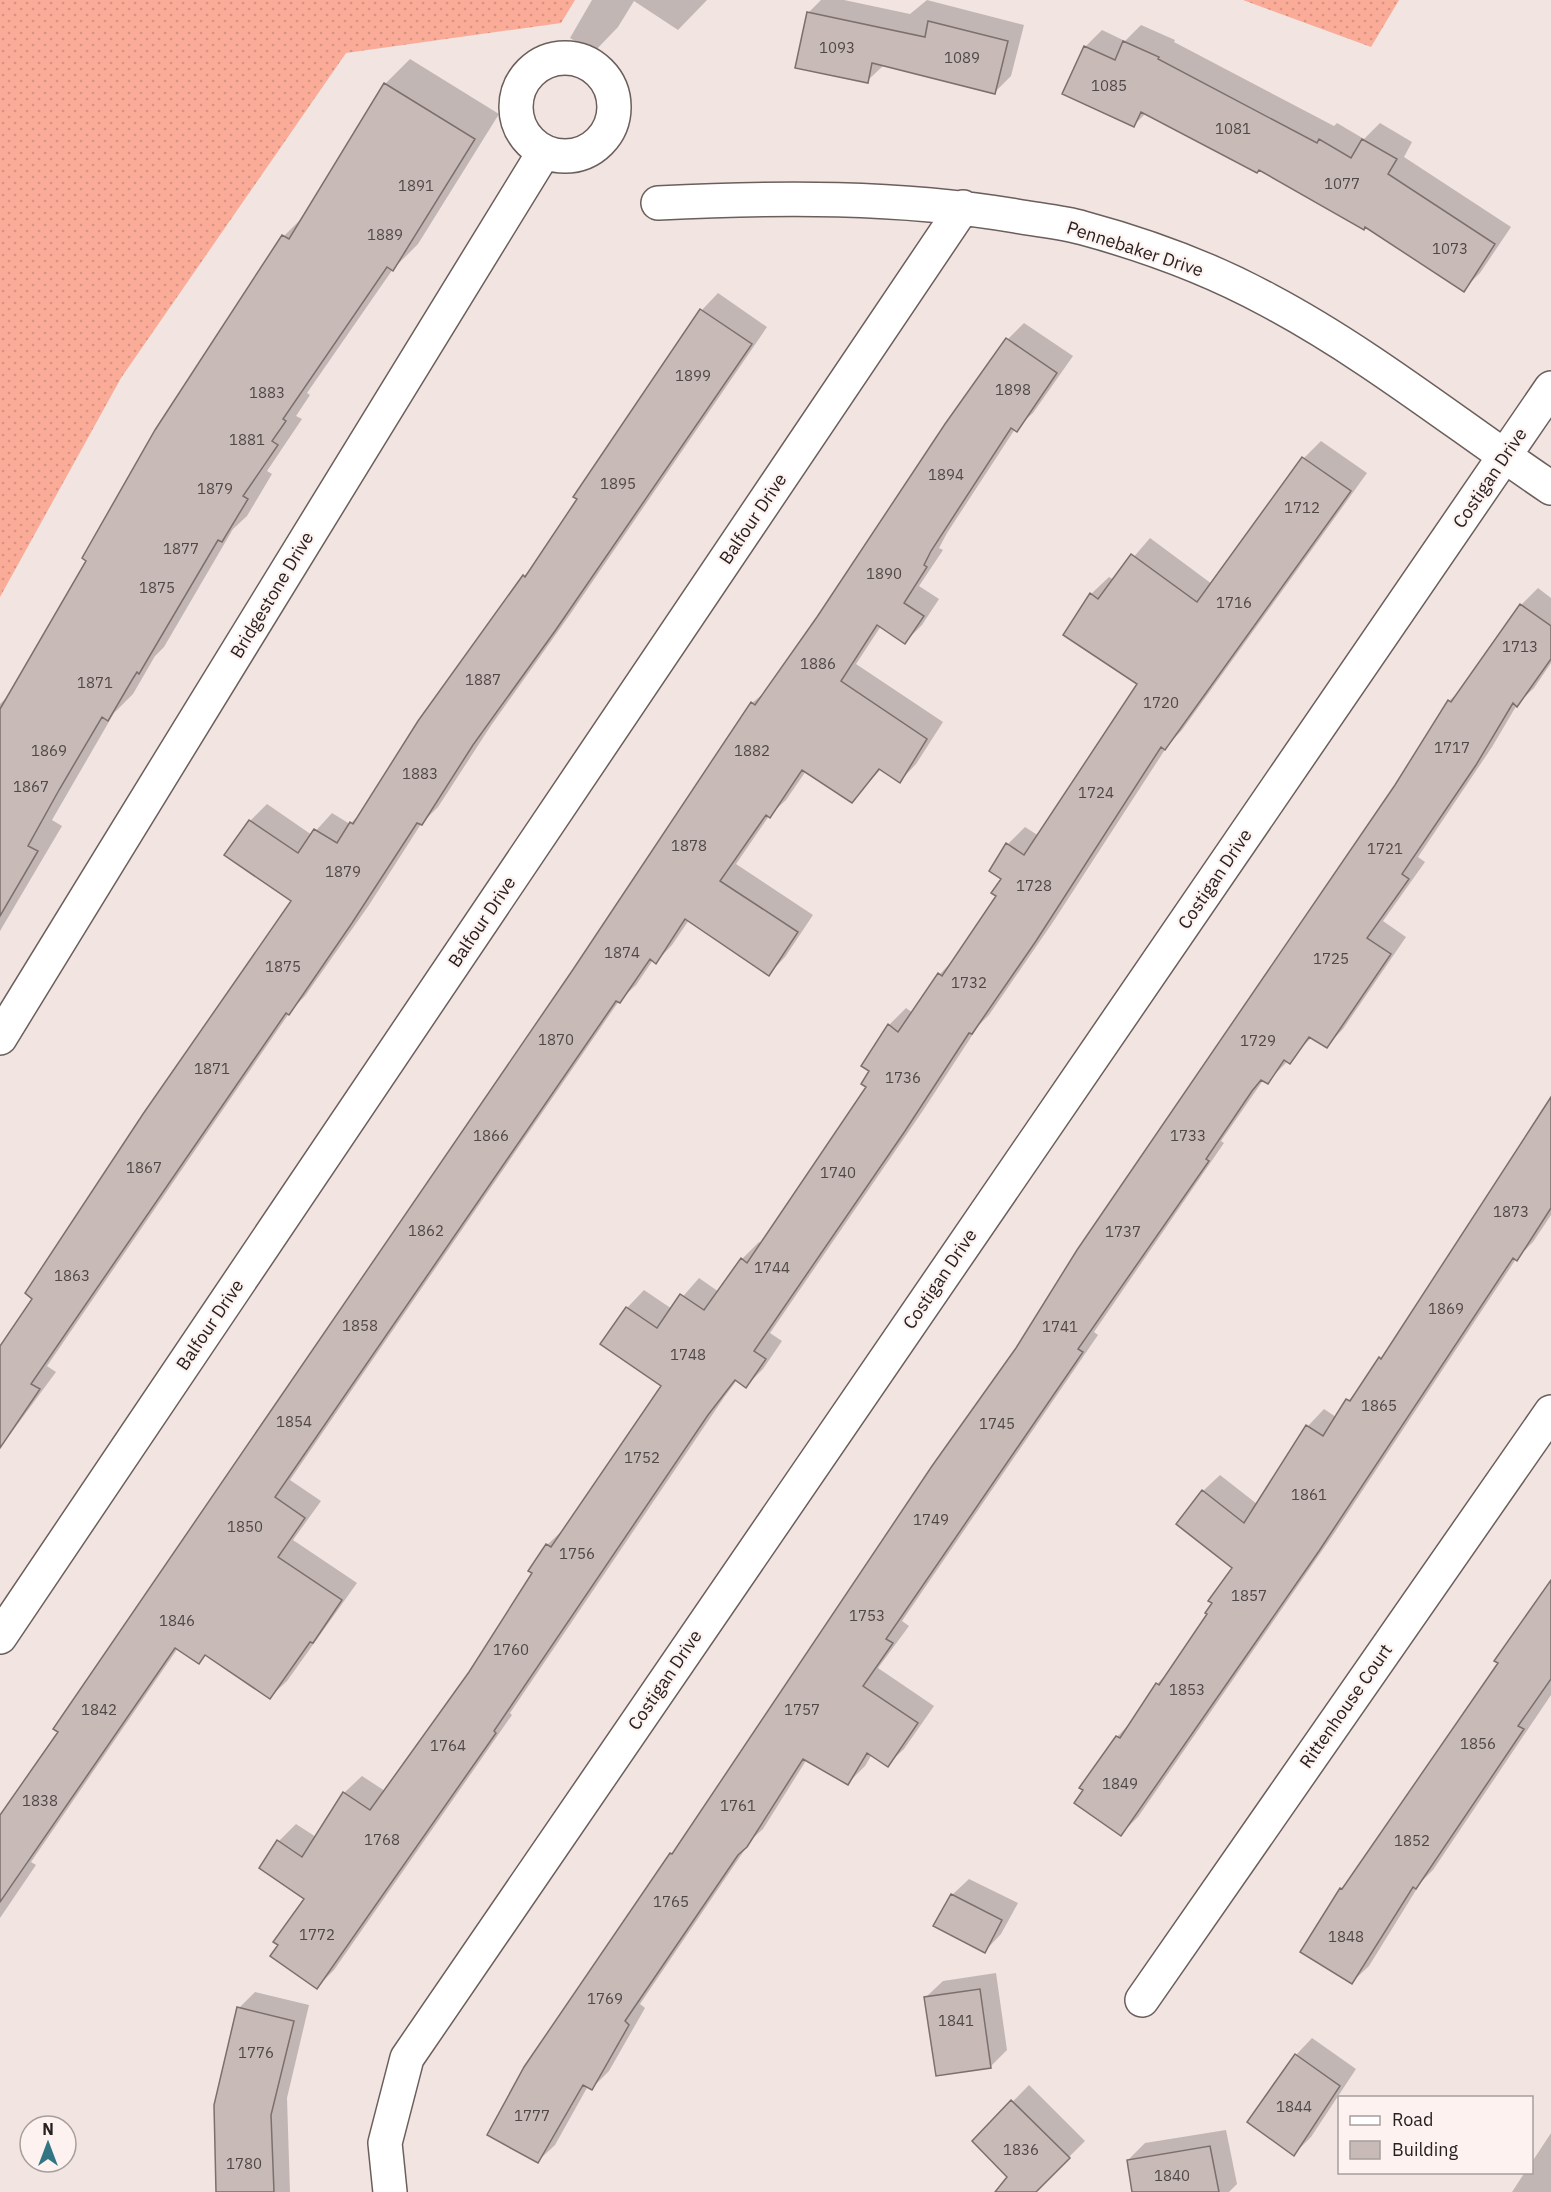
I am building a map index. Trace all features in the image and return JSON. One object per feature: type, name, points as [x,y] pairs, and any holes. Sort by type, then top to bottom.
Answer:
[{"type":"street","name":"Bridgestone Drive","points":[[0,1038],[544,152]]},
{"type":"street","name":"Pennebaker Drive","points":[[658,204],[734,199],[853,199],[963,207],[1082,227],[1185,262],[1267,299],[1345,344],[1551,488]]},
{"type":"street","name":"Balfour Drive","points":[[0,1637],[963,207]]},
{"type":"street","name":"Costigan Drive","points":[[390,2192],[385,2143],[407,2058],[1551,388]]},
{"type":"street","name":"Rittenhouse Court","points":[[1142,2000],[1551,1412]]},
{"type":"shaded area","points":[[0,0],[575,0],[561,23],[346,53],[121,378],[0,597]]},
{"type":"shaded area","points":[[1243,0],[1399,0],[1371,47]]},
{"type":"building","points":[[807,12],[925,37],[928,21],[1008,41],[995,94],[872,63],[868,83],[795,68]]},
{"type":"building","points":[[1123,41],[1159,57],[1158,59],[1317,143],[1319,139],[1351,158],[1362,139],[1397,159],[1388,174],[1495,244],[1464,292],[1365,227],[1364,230],[1259,170],[1257,173],[1141,112],[1134,127],[1062,94],[1084,46],[1115,60]]},
{"type":"building","points":[[384,83],[475,139],[393,271],[387,267],[283,419],[286,421],[272,441],[278,445],[243,496],[248,499],[222,542],[218,540],[139,674],[137,672],[108,721],[102,717],[59,790],[28,846],[38,851],[0,916],[0,709],[86,561],[82,558],[155,430],[282,235],[289,239]]},
{"type":"building","points":[[700,309],[752,344],[555,631],[473,745],[422,825],[417,823],[289,1015],[286,1013],[31,1384],[40,1389],[0,1448],[0,1346],[32,1299],[25,1293],[143,1114],[291,901],[224,855],[249,820],[298,853],[314,829],[337,843],[350,822],[353,824],[418,721],[523,575],[525,577],[577,499],[573,497]]},
{"type":"building","points":[[1006,338],[1057,373],[1017,432],[1011,428],[931,551],[924,565],[927,567],[904,603],[924,616],[905,644],[877,625],[841,681],[927,739],[900,783],[879,769],[852,803],[802,770],[770,818],[766,815],[720,881],[798,932],[769,976],[685,919],[656,964],[650,959],[620,1003],[616,1001],[275,1497],[305,1518],[278,1557],[342,1600],[313,1643],[310,1642],[270,1699],[205,1655],[199,1664],[175,1648],[0,1902],[0,1815],[58,1732],[53,1729],[572,971],[751,702],[755,705],[817,617],[945,424]]},
{"type":"building","points":[[1302,457],[1351,491],[1165,750],[1161,747],[1036,941],[972,1034],[969,1033],[905,1131],[754,1351],[766,1359],[746,1388],[735,1380],[708,1415],[494,1731],[496,1733],[317,1989],[270,1956],[278,1945],[273,1942],[304,1899],[259,1868],[277,1840],[302,1857],[343,1792],[370,1810],[469,1672],[532,1573],[528,1571],[546,1544],[551,1547],[661,1386],[600,1344],[626,1307],[657,1328],[680,1294],[704,1310],[741,1258],[747,1263],[866,1087],[861,1084],[869,1071],[861,1066],[888,1024],[898,1032],[938,973],[942,976],[996,896],[991,893],[1001,879],[989,871],[1006,843],[1024,855],[1137,684],[1063,635],[1090,593],[1098,599],[1131,554],[1197,602]]},
{"type":"building","points":[[1520,604],[1551,626],[1551,659],[1517,707],[1513,703],[1476,765],[1402,874],[1409,879],[1367,938],[1391,954],[1327,1048],[1309,1037],[1290,1064],[1284,1060],[1268,1084],[1261,1080],[1252,1091],[1206,1159],[1209,1161],[1078,1349],[1083,1352],[886,1639],[893,1643],[863,1686],[918,1723],[888,1767],[867,1753],[848,1785],[803,1759],[747,1847],[738,1855],[625,2021],[629,2025],[592,2090],[583,2085],[538,2163],[487,2135],[524,2067],[670,1853],[672,1854],[932,1466],[1016,1348],[1077,1250],[1395,785],[1448,700],[1451,702]]},
{"type":"building","points":[[1551,1097],[1551,1208],[1517,1261],[1513,1258],[1319,1551],[1121,1836],[1074,1803],[1083,1790],[1079,1788],[1116,1736],[1120,1738],[1156,1683],[1159,1685],[1207,1614],[1205,1613],[1212,1603],[1208,1601],[1232,1568],[1176,1524],[1202,1490],[1244,1523],[1306,1425],[1323,1436],[1346,1399],[1350,1401],[1379,1357],[1381,1359]]},
{"type":"building","points":[[1551,1580],[1551,1679],[1518,1726],[1524,1729],[1416,1889],[1413,1887],[1352,1984],[1300,1952],[1340,1888],[1342,1889],[1498,1663],[1494,1661]]},
{"type":"building","points":[[951,1894],[1002,1920],[985,1953],[933,1926]]},
{"type":"building","points":[[980,1989],[991,2068],[936,2076],[924,1997]]},
{"type":"building","points":[[237,2007],[294,2021],[271,2115],[274,2192],[216,2192],[214,2105]]},
{"type":"building","points":[[1295,2054],[1340,2086],[1294,2156],[1247,2122]]},
{"type":"building","points":[[1011,2100],[1070,2158],[1036,2192],[995,2192],[1007,2177],[972,2141]]},
{"type":"building","points":[[1210,2146],[1219,2192],[1132,2192],[1127,2160]]}]
